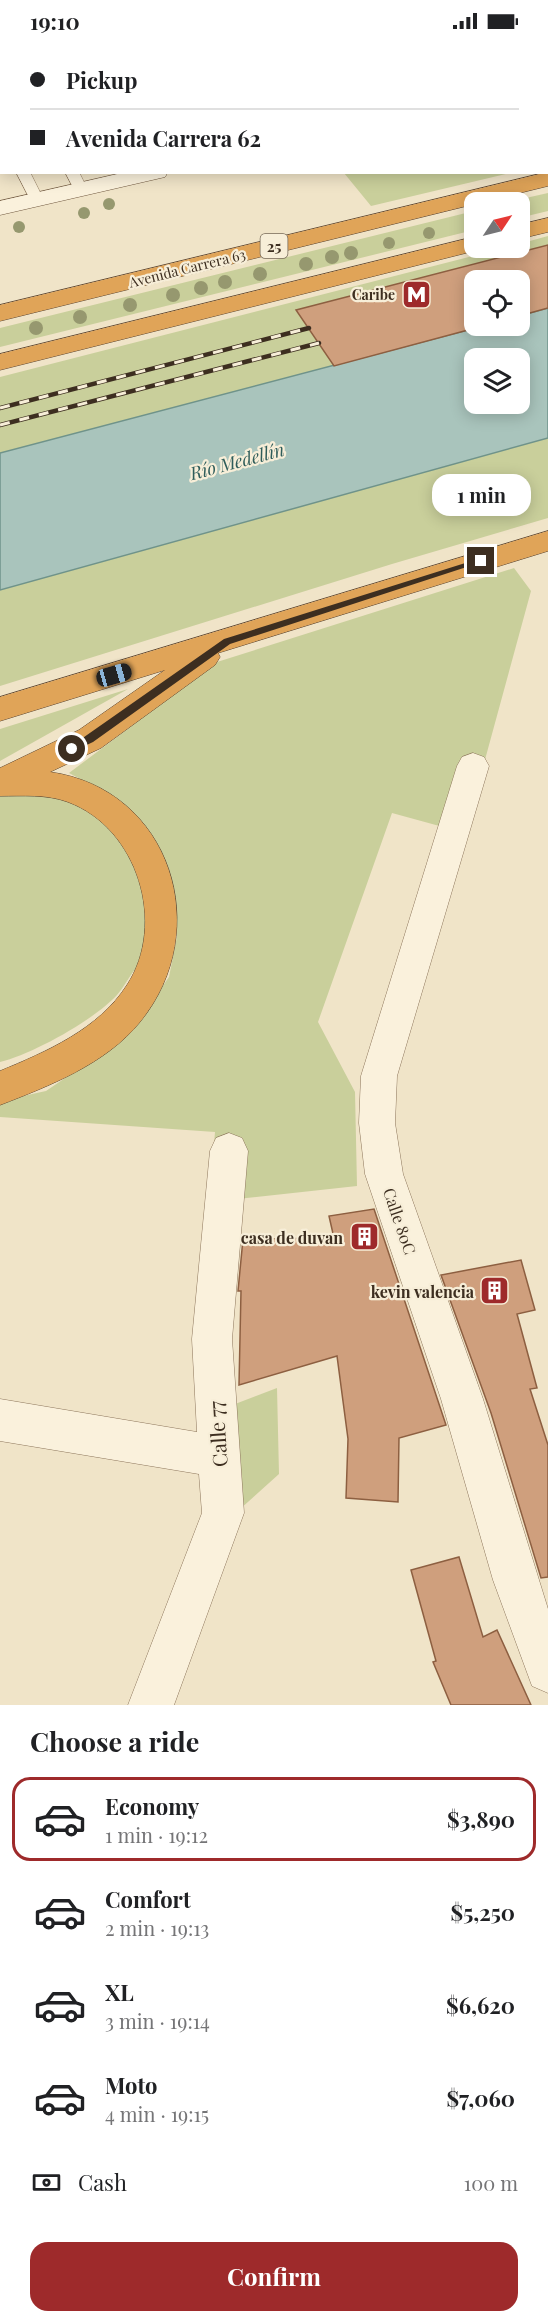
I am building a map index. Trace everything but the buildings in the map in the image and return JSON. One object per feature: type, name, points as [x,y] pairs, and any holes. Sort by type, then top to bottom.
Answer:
[{"type":"highway","name":"Avenida Carrera 63","points":[[0,313],[548,179]]},
{"type":"highway","points":[[530,229],[548,225]]},
{"type":"highway","points":[[0,362],[464,246]]},
{"type":"highway","points":[[0,709],[548,541]]},
{"type":"highway","points":[[0,783],[90,739],[227,641]]},
{"type":"highway","points":[[0,783],[35,783],[66,788],[107,808],[123,822],[151,867],[160,892],[164,918],[161,948],[151,975],[131,1006],[109,1028],[76,1052],[0,1088]]},
{"type":"street","points":[[0,208],[37,200],[76,181],[147,174]]},
{"type":"street","name":"Calle 80C","points":[[473,766],[422,925],[379,1076],[377,1123],[384,1174],[462,1398],[515,1580],[548,1670]]},
{"type":"street","name":"Calle 77","points":[[152,1705],[223,1513],[212,1339],[229,1151]]},
{"type":"street","points":[[0,1420],[218,1456]]},
{"type":"lane","points":[[24,174],[37,200]]},
{"type":"green space","points":[[345,174],[506,174],[371,206]]},
{"type":"green space","points":[[548,193],[548,211],[530,215],[530,197]]},
{"type":"green space","points":[[464,213],[464,232],[0,347],[0,328]]},
{"type":"green space","points":[[548,236],[548,245],[530,250],[530,241]]},
{"type":"green space","points":[[465,258],[498,258],[297,310],[334,366],[0,453],[0,377]]},
{"type":"green space","points":[[548,438],[548,518],[0,686],[0,590]]},
{"type":"green space","points":[[514,568],[531,591],[465,833],[392,813],[318,1022],[355,1092],[357,1186],[209,1202],[215,1132],[0,1117],[0,1101],[46,1091],[127,1036],[169,977],[177,936],[168,888],[141,834],[108,794],[69,773],[217,662]]},
{"type":"green space","points":[[128,689],[0,761],[0,729]]},
{"type":"green space","points":[[0,794],[55,795],[78,803],[98,817],[116,835],[130,856],[140,879],[146,904],[148,929],[143,958],[107,1005],[62,1035],[29,1052],[0,1062]]},
{"type":"green space","points":[[277,1388],[279,1474],[239,1510],[222,1409]]},
{"type":"water","name":"Río Medellín","points":[[548,308],[548,438],[0,590],[0,453],[464,331],[464,336],[530,336],[530,313]]},
{"type":"railway","points":[[0,408],[309,328]]},
{"type":"railway","points":[[0,425],[319,343]]},
{"type":"place","name":"Caribe","points":[[416,294]]},
{"type":"place","name":"casa de duvan","points":[[364,1237]]},
{"type":"place","name":"kevin valencia","points":[[495,1291]]},
{"type":"route","points":[[72,749],[90,739],[227,641],[481,561]]}]
